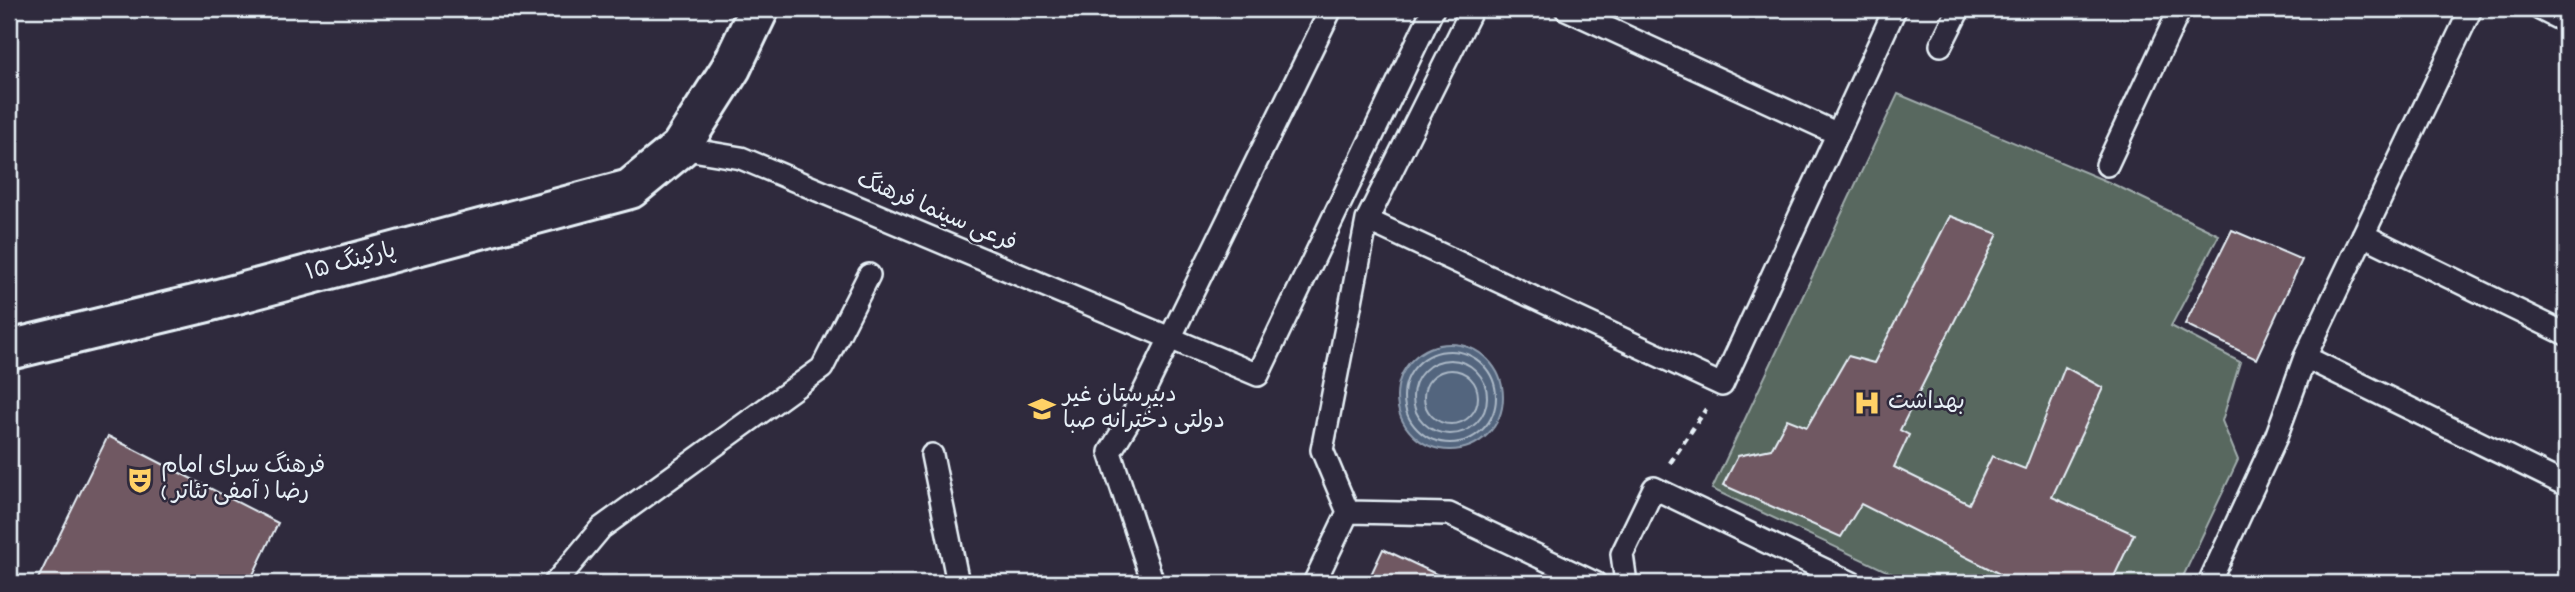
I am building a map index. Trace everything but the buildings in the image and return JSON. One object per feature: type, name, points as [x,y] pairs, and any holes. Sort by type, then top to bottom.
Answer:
[{"type":"street","name":"پارکینگ ۱۵","points":[[9,350],[206,302],[630,189],[680,148],[731,68],[759,9]]},
{"type":"lane","points":[[1153,583],[1110,452],[1133,414],[1331,9]]},
{"type":"lane","name":"فرعی سینما فرهنگ","points":[[680,148],[741,158],[1167,340],[1258,375],[1433,9]]},
{"type":"lane","points":[[1314,583],[1348,512],[1322,450],[1367,220],[1472,9]]},
{"type":"lane","points":[[1566,9],[1838,134]]},
{"type":"lane","points":[[1367,220],[1722,385],[1895,9]]},
{"type":"lane","points":[[1941,45],[1959,9]]},
{"type":"lane","points":[[2106,165],[2180,9]]},
{"type":"lane","points":[[2209,583],[2276,437],[2305,357],[2471,9]]},
{"type":"lane","points":[[2540,9],[2566,22]]},
{"type":"lane","points":[[2363,235],[2566,334]]},
{"type":"lane","points":[[555,583],[601,528],[822,368],[869,275]]},
{"type":"lane","points":[[2305,357],[2566,485]]},
{"type":"lane","points":[[932,455],[958,583]]},
{"type":"lane","points":[[1626,583],[1622,554],[1654,488],[1852,583]]},
{"type":"lane","points":[[1348,512],[1449,514],[1595,583]]},
{"type":"path","points":[[1654,488],[1722,385]]},
{"type":"green space","points":[[1898,94],[2113,184],[2219,235],[2171,326],[2240,362],[2222,421],[2238,460],[2180,583],[1912,583],[1712,489]]},
{"type":"water","points":[[1450,344],[1470,348],[1487,360],[1499,377],[1503,397],[1499,417],[1487,434],[1470,446],[1450,450],[1430,446],[1413,434],[1401,417],[1397,397],[1401,377],[1413,360],[1430,348]]},
{"type":"place","name":"بهداشت","points":[[1867,403]]},
{"type":"place","name":"دبیرستان غیر دولتی دخترانه صبا","points":[[1042,409]]},
{"type":"place","name":"فرهنگ سرای امام رضا ( آمفی تئاتر )","points":[[140,480]]}]
